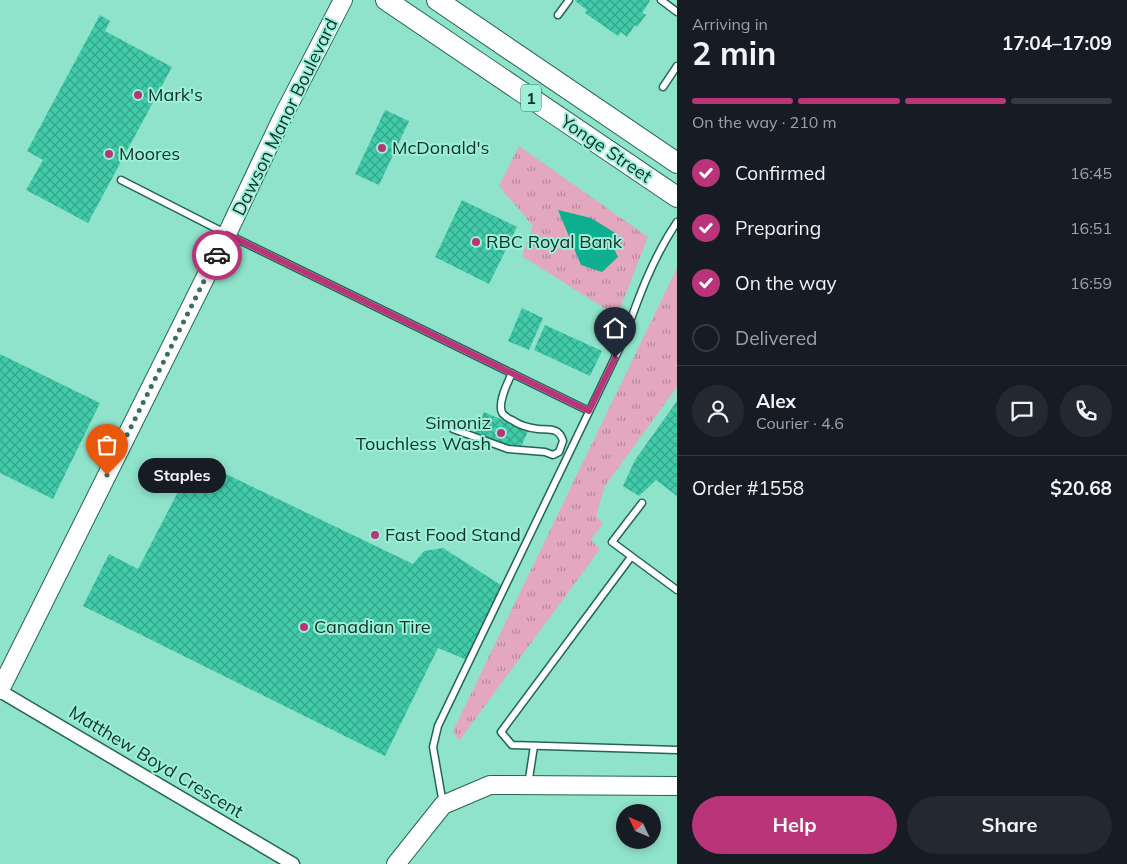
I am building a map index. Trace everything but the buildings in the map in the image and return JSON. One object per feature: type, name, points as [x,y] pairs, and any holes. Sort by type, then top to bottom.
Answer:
[{"type":"main road","name":"Yonge Street","points":[[386,0],[677,197]]},
{"type":"main road","name":"Yonge Street","points":[[438,0],[677,163]]},
{"type":"street","name":"Dawson Manor Boulevard","points":[[0,691],[227,234],[283,116],[343,0]]},
{"type":"street","name":"Matthew Boyd Crescent","points":[[0,691],[293,864]]},
{"type":"street","points":[[396,864],[443,805],[490,785],[677,786]]},
{"type":"lane","points":[[558,15],[569,0]]},
{"type":"lane","points":[[661,0],[677,12]]},
{"type":"lane","points":[[663,87],[677,66]]},
{"type":"lane","points":[[121,180],[227,234],[589,411]]},
{"type":"lane","points":[[443,805],[433,747],[438,726],[623,341],[646,278],[668,235],[677,222]]},
{"type":"lane","points":[[453,429],[508,449],[545,452],[553,455],[559,452],[563,440],[558,432],[552,429],[537,429],[526,426],[515,422],[503,414],[501,402],[512,373]]},
{"type":"lane","points":[[642,503],[612,542],[677,590]]},
{"type":"lane","points":[[631,557],[501,732],[512,745],[677,750]]},
{"type":"lane","points":[[528,785],[534,746]]},
{"type":"green space","points":[[519,146],[648,237],[617,316],[522,256],[533,226],[499,186]]},
{"type":"green space","points":[[677,268],[677,387],[605,486],[596,516],[603,523],[591,540],[600,549],[459,741],[453,731]]},
{"type":"shaded area","points":[[558,210],[591,218],[617,234],[613,247],[618,257],[602,272],[581,265]]},
{"type":"way so far","points":[[107,475],[217,255]]},
{"type":"place","name":"Mark's","points":[[138,95]]},
{"type":"place","name":"McDonald's","points":[[382,148]]},
{"type":"place","name":"Moores","points":[[109,154]]},
{"type":"place","name":"RBC Royal Bank","points":[[476,242]]},
{"type":"place","name":"Simoniz Touchless Wash","points":[[501,433]]},
{"type":"place","name":"Staples","points":[[107,475]]},
{"type":"place","name":"Fast Food Stand","points":[[375,535]]},
{"type":"place","name":"Canadian Tire","points":[[304,627]]},
{"type":"route","points":[[217,255],[227,234],[589,411],[615,358]]}]
